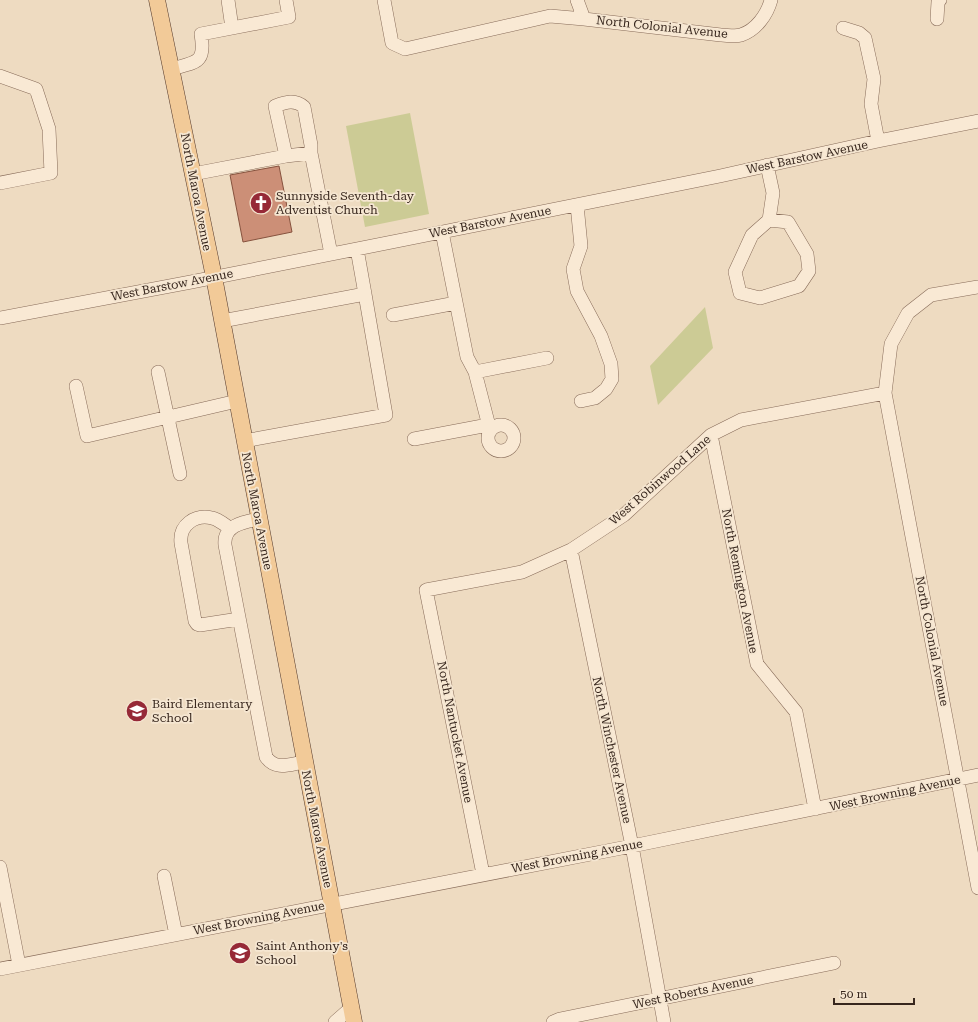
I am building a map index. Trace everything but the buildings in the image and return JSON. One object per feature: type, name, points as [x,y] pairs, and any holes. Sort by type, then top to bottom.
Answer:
[{"type":"main road","name":"North Maroa Avenue","points":[[157,0],[214,277],[352,1015]]},
{"type":"street","points":[[228,0],[232,28]]},
{"type":"street","points":[[171,69],[197,61],[202,54],[203,46],[201,34],[289,17],[286,0]]},
{"type":"street","name":"North Colonial Avenue","points":[[384,0],[392,43],[405,49],[550,16],[740,35],[758,25],[768,10],[771,0]]},
{"type":"street","name":"North Colonial Avenue","points":[[577,0],[584,19]]},
{"type":"street","points":[[937,19],[938,2],[940,0]]},
{"type":"street","points":[[843,28],[859,33],[865,38],[874,78],[871,104],[878,141]]},
{"type":"street","points":[[0,76],[36,89],[49,129],[51,173],[0,183]]},
{"type":"street","points":[[286,156],[275,106],[288,101],[300,103],[304,107],[311,145],[311,154],[330,254]]},
{"type":"street","name":"West Barstow Avenue","points":[[0,318],[577,205],[978,121]]},
{"type":"street","points":[[193,174],[286,156],[311,154]]},
{"type":"street","points":[[767,165],[773,193],[769,220],[752,235],[735,272],[740,293],[760,298],[799,286],[809,271],[807,254],[788,222],[769,220]]},
{"type":"street","points":[[577,205],[581,246],[573,269],[577,291],[601,336],[611,364],[612,379],[606,389],[595,398],[581,401]]},
{"type":"street","points":[[414,439],[489,428],[475,372],[467,357],[442,232]]},
{"type":"street","points":[[244,441],[386,415],[357,249]]},
{"type":"street","points":[[885,393],[891,344],[908,314],[932,295],[978,287]]},
{"type":"street","points":[[222,321],[365,294]]},
{"type":"street","points":[[393,315],[456,303]]},
{"type":"street","points":[[475,372],[547,358]]},
{"type":"street","points":[[158,372],[180,474]]},
{"type":"street","points":[[76,386],[86,436],[237,401]]},
{"type":"street","name":"North Colonial Avenue","points":[[885,393],[978,888]]},
{"type":"street","name":"West Robinwood Lane","points":[[426,590],[522,572],[571,550],[624,515],[711,434],[741,420],[885,393]]},
{"type":"street","name":"North Remington Avenue","points":[[711,434],[757,664],[796,712],[815,809]]},
{"type":"street","points":[[231,529],[214,518],[203,517],[197,518],[183,528],[180,537],[195,621],[200,625],[239,619]]},
{"type":"street","points":[[259,519],[238,524],[231,529],[225,540],[239,619],[266,757],[272,763],[281,766],[304,762]]},
{"type":"street","name":"North Winchester Avenue","points":[[571,550],[632,846],[664,1022]]},
{"type":"street","name":"North Nantucket Avenue","points":[[426,590],[483,874]]},
{"type":"street","name":"West Browning Avenue","points":[[0,969],[632,846],[978,775]]},
{"type":"street","points":[[0,867],[19,965]]},
{"type":"street","name":"West Browning Avenue","points":[[164,876],[176,935]]},
{"type":"street","name":"West Roberts Avenue","points":[[553,1022],[560,1019],[834,963]]},
{"type":"street","points":[[335,1022],[352,1015]]},
{"type":"shaded area","points":[[410,113],[429,214],[365,227],[346,126]]},
{"type":"shaded area","points":[[705,307],[713,348],[658,405],[650,366]]},
{"type":"place","name":"Sunnyside Seventh-day Adventist Church","points":[[261,203]]},
{"type":"place","name":"Baird Elementary School","points":[[137,711]]},
{"type":"place","name":"Saint Anthony's School","points":[[240,953]]}]
